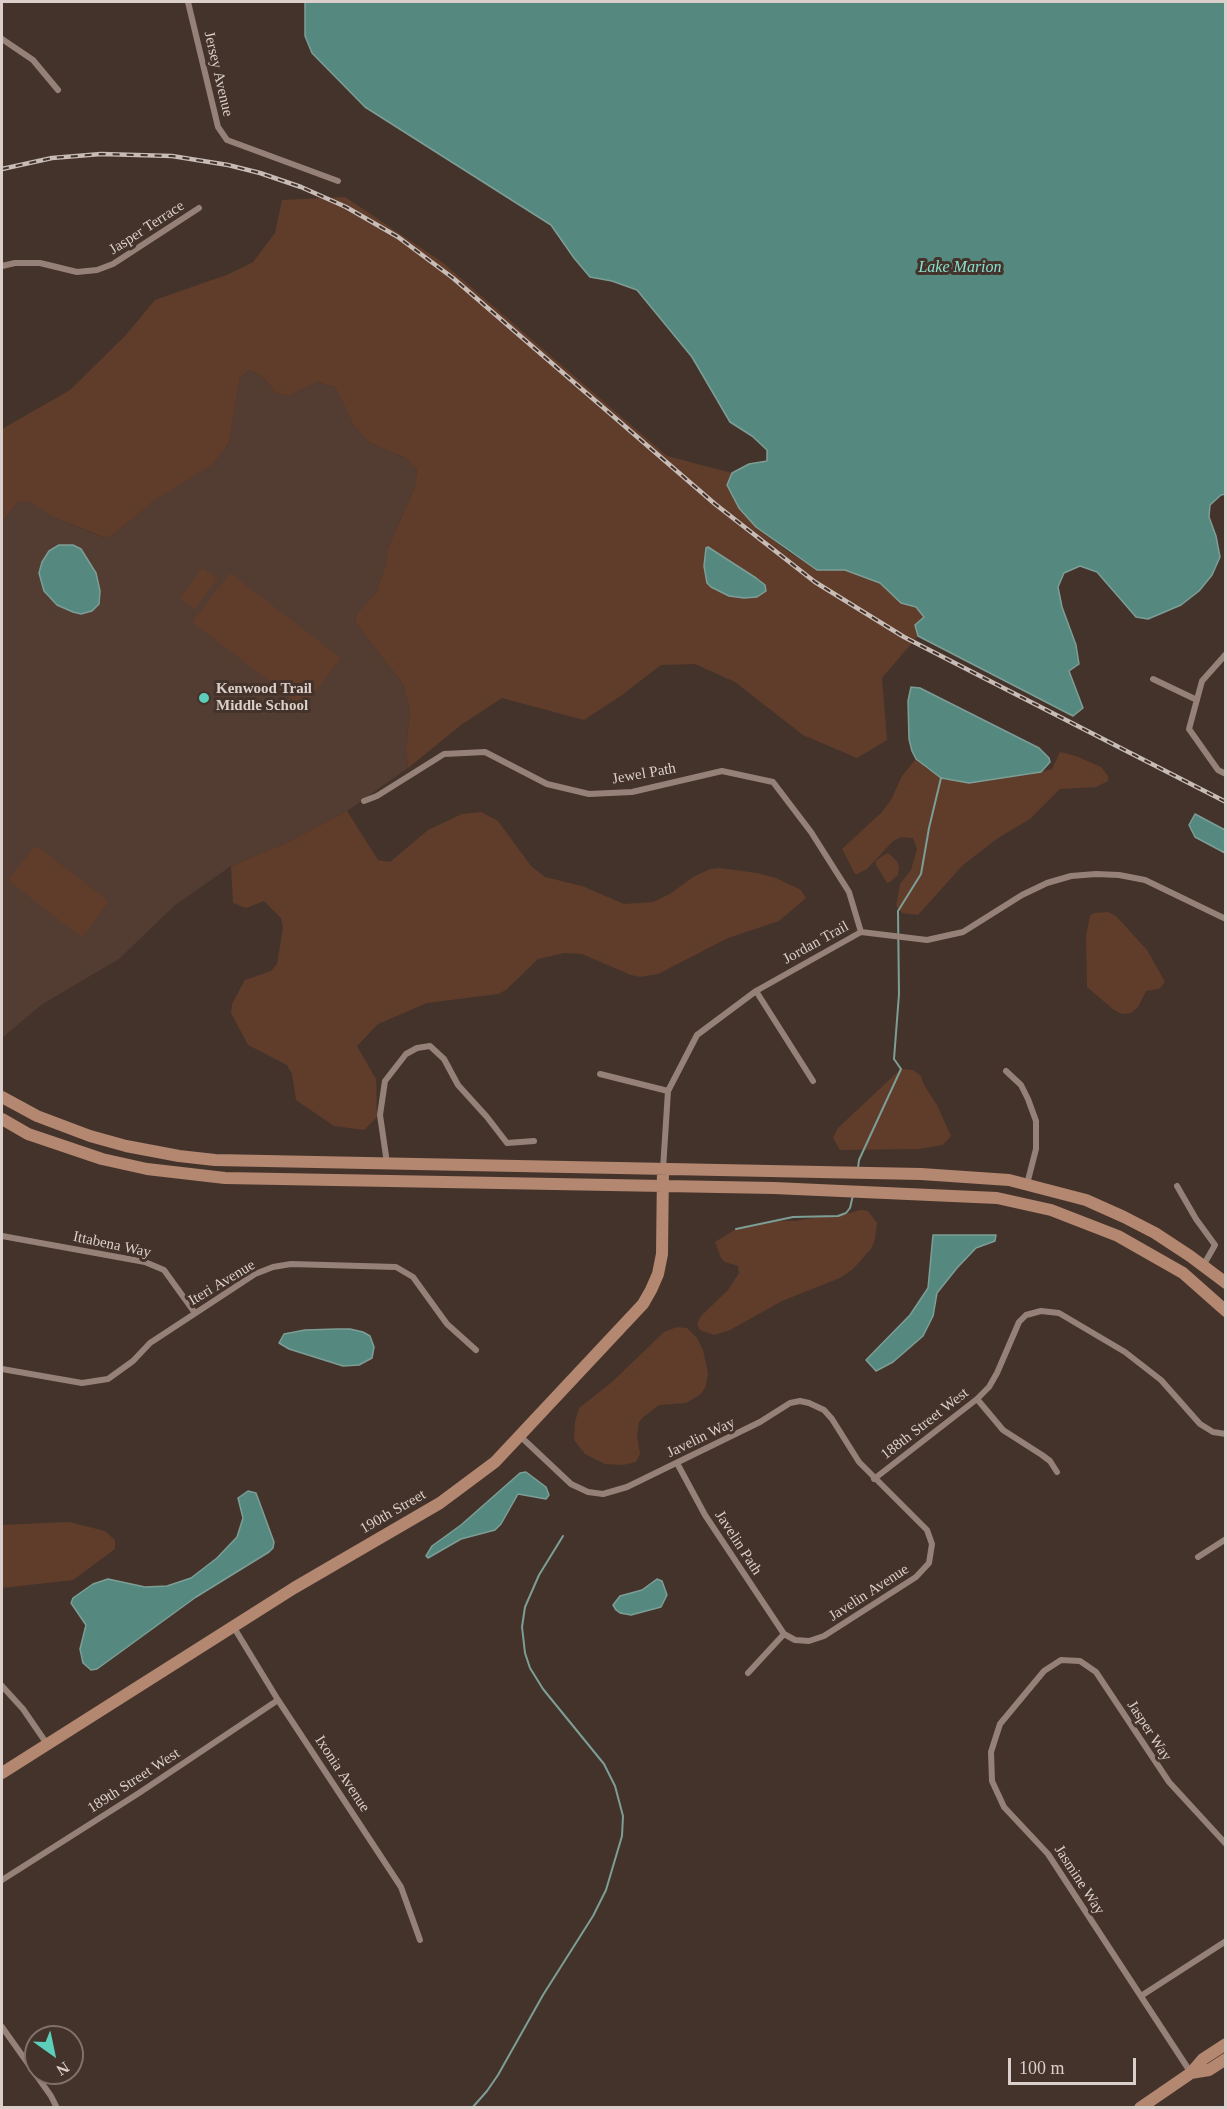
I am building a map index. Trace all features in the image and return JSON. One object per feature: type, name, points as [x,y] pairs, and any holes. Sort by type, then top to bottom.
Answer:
[{"type":"main road","points":[[2,1097],[37,1116],[90,1136],[126,1146],[215,1160],[921,1174],[1009,1180],[1086,1200],[1124,1217],[1155,1233],[1226,1283]]},
{"type":"main road","points":[[2,1119],[28,1134],[102,1158],[147,1169],[201,1176],[281,1180],[774,1188],[997,1198],[1051,1210],[1118,1236],[1183,1273],[1226,1311]]},
{"type":"main road","name":"190th Street","points":[[2,1773],[233,1626],[355,1551],[448,1498],[495,1462],[643,1304],[658,1274],[662,1254],[663,1169]]},
{"type":"main road","points":[[1140,2108],[1191,2073],[1203,2059],[1226,2044]]},
{"type":"main road","points":[[1191,2073],[1209,2070],[1226,2059]]},
{"type":"street","name":"Jersey Avenue","points":[[188,2],[218,127],[227,140],[338,181]]},
{"type":"street","points":[[2,39],[33,60],[58,90]]},
{"type":"street","name":"Jasper Terrace","points":[[2,266],[15,263],[40,263],[77,273],[97,270],[113,264],[199,208]]},
{"type":"street","points":[[1226,654],[1202,681],[1189,729],[1218,770],[1226,774]]},
{"type":"street","points":[[1154,680],[1197,700]]},
{"type":"street","name":"Jewel Path","points":[[364,801],[377,796],[444,754],[485,752],[547,784],[590,794],[632,792],[722,771],[773,782],[811,832],[849,892],[861,932]]},
{"type":"street","name":"Jordan Trail","points":[[663,1169],[668,1091],[697,1035],[756,990],[861,932],[927,940],[963,932],[1022,895],[1047,883],[1071,876],[1096,874],[1119,875],[1145,880],[1226,919]]},
{"type":"street","points":[[756,990],[813,1081]]},
{"type":"street","points":[[387,1163],[380,1115],[385,1081],[406,1054],[417,1048],[430,1046],[444,1059],[458,1085],[507,1143],[534,1141]]},
{"type":"street","points":[[1006,1071],[1021,1085],[1036,1121],[1036,1149],[1027,1184]]},
{"type":"street","points":[[600,1074],[668,1091]]},
{"type":"street","points":[[1176,1186],[1215,1245],[1203,1266]]},
{"type":"street","name":"Ittabena Way","points":[[2,1236],[145,1262],[164,1270],[195,1313]]},
{"type":"street","name":"Iteri Avenue","points":[[2,1369],[82,1383],[108,1378],[133,1361],[150,1343],[255,1274],[273,1267],[291,1264],[396,1267],[413,1276],[447,1324],[476,1350]]},
{"type":"street","name":"188th Street West","points":[[874,1479],[977,1399],[989,1387],[997,1373],[1019,1322],[1026,1315],[1048,1310],[1059,1313],[1125,1352],[1161,1380],[1200,1424],[1213,1432],[1226,1434]]},
{"type":"street","points":[[977,1399],[1003,1430],[1050,1461],[1057,1472]]},
{"type":"street","name":"Javelin Way","points":[[520,1436],[564,1479],[588,1492],[603,1494],[618,1491],[760,1422],[790,1403],[800,1401],[824,1410],[859,1462],[874,1479]]},
{"type":"street","name":"Javelin Path","points":[[677,1463],[705,1515],[783,1634]]},
{"type":"street","name":"Javelin Avenue","points":[[783,1634],[801,1641],[824,1636],[927,1568],[932,1551],[927,1530],[874,1479]]},
{"type":"street","points":[[1198,1557],[1226,1539]]},
{"type":"street","name":"Ixonia Avenue","points":[[233,1626],[278,1700],[401,1887],[420,1940]]},
{"type":"street","points":[[748,1673],[783,1634]]},
{"type":"street","name":"Jasper Way","points":[[1044,1671],[1061,1660],[1080,1661],[1096,1672],[1169,1782],[1226,1844]]},
{"type":"street","name":"Jasmine Way","points":[[1044,1671],[1000,1724],[991,1752],[992,1781],[1004,1807],[1048,1854],[1191,2073]]},
{"type":"street","points":[[2,1686],[23,1709],[47,1744]]},
{"type":"street","name":"189th Street West","points":[[2,1880],[139,1793],[278,1700]]},
{"type":"street","points":[[1141,1996],[1226,1941]]},
{"type":"street","points":[[2,2027],[57,2108]]},
{"type":"shaded area","points":[[345,197],[442,262],[667,456],[732,473],[727,485],[756,527],[787,551],[817,570],[845,570],[880,583],[901,603],[916,607],[924,617],[915,625],[918,636],[882,678],[887,740],[857,758],[803,735],[735,682],[695,664],[661,665],[584,720],[502,698],[461,725],[408,768],[406,748],[410,711],[403,684],[355,622],[357,613],[376,593],[386,565],[387,550],[415,487],[417,470],[406,458],[370,443],[354,426],[335,387],[317,382],[289,396],[276,393],[263,377],[250,370],[240,377],[229,443],[213,464],[155,500],[106,538],[51,516],[30,502],[19,501],[2,521],[2,429],[70,390],[125,336],[155,300],[229,274],[253,262],[275,233],[282,200]]},
{"type":"shaded area","name":"Kenwood Trail Middle School","points":[[250,370],[263,377],[276,393],[289,396],[317,382],[335,387],[354,426],[370,443],[406,458],[417,470],[415,487],[387,550],[386,565],[376,593],[357,613],[355,622],[403,684],[410,711],[406,748],[408,768],[347,811],[286,843],[231,866],[174,906],[119,959],[41,1005],[2,1038],[2,521],[19,501],[31,502],[51,516],[105,538],[114,534],[155,500],[213,463],[229,443],[240,377]]},
{"type":"shaded area","points":[[202,568],[218,579],[195,609],[180,598]]},
{"type":"shaded area","points":[[230,573],[341,658],[303,707],[192,622]]},
{"type":"shaded area","points":[[1060,752],[1101,767],[1108,776],[1108,781],[1096,787],[1060,789],[1030,819],[998,838],[963,865],[918,915],[902,913],[896,906],[900,884],[911,870],[917,849],[913,838],[902,837],[893,841],[867,869],[857,874],[842,849],[882,812],[891,800],[902,776],[916,759],[945,780],[995,778],[1029,775],[1052,769]]},
{"type":"shaded area","points":[[347,811],[378,860],[390,862],[428,830],[462,814],[481,812],[498,821],[531,866],[545,877],[582,886],[624,904],[653,902],[670,894],[693,877],[710,869],[720,868],[776,878],[801,890],[806,898],[779,921],[728,938],[658,974],[640,977],[631,975],[582,954],[564,953],[538,959],[506,990],[498,994],[427,1003],[378,1024],[357,1046],[376,1079],[377,1117],[364,1130],[334,1126],[296,1100],[292,1074],[287,1065],[248,1045],[231,1013],[232,1004],[245,980],[271,971],[277,964],[283,927],[281,918],[264,901],[246,908],[233,903],[231,866],[286,843]]},
{"type":"shaded area","points":[[38,847],[107,900],[107,904],[84,935],[80,936],[10,882],[10,878],[33,848]]},
{"type":"shaded area","points":[[888,853],[897,861],[899,867],[898,875],[887,883],[876,865],[876,860]]},
{"type":"shaded area","points":[[1108,912],[1116,916],[1147,950],[1165,982],[1159,989],[1146,991],[1138,1007],[1131,1013],[1122,1014],[1114,1010],[1087,987],[1086,936],[1090,916],[1094,913]]},
{"type":"shaded area","points":[[901,1069],[913,1070],[921,1076],[951,1136],[943,1145],[918,1149],[840,1150],[833,1138],[838,1128]]},
{"type":"shaded area","points":[[861,1210],[868,1211],[877,1223],[875,1239],[871,1249],[853,1269],[840,1278],[782,1301],[730,1330],[714,1335],[700,1330],[697,1324],[701,1316],[728,1290],[739,1273],[738,1266],[725,1262],[721,1258],[715,1242],[736,1229],[774,1221],[838,1216]]},
{"type":"shaded area","points":[[677,1327],[687,1328],[697,1338],[703,1350],[708,1373],[706,1386],[701,1394],[686,1403],[659,1405],[642,1418],[639,1422],[637,1436],[640,1454],[636,1462],[623,1465],[605,1464],[585,1454],[574,1440],[579,1408],[612,1382],[664,1332]]},
{"type":"shaded area","points":[[69,1522],[105,1531],[115,1540],[115,1549],[73,1580],[2,1588],[2,1525]]},
{"type":"water","name":"Lake Marion","points":[[305,2],[1225,2],[1226,494],[1221,495],[1210,505],[1209,517],[1220,557],[1212,575],[1199,591],[1181,605],[1148,619],[1136,617],[1097,572],[1080,566],[1064,573],[1058,587],[1062,607],[1076,645],[1079,664],[1069,671],[1083,708],[1073,716],[918,636],[915,625],[924,617],[916,607],[901,603],[880,583],[845,570],[817,570],[756,527],[739,508],[727,485],[732,473],[749,464],[767,461],[767,450],[752,436],[730,422],[692,357],[637,290],[612,281],[590,277],[551,225],[365,107],[312,53],[305,36]]},
{"type":"water","points":[[59,545],[73,545],[81,549],[96,573],[100,591],[99,604],[92,611],[81,614],[73,612],[57,605],[44,591],[39,573],[42,562],[49,551]]},
{"type":"water","points":[[708,547],[756,578],[765,585],[766,591],[757,597],[744,598],[729,596],[711,587],[707,583],[704,566]]},
{"type":"water","points":[[911,687],[920,688],[1039,748],[1050,762],[1041,772],[969,783],[941,778],[916,759],[912,751],[909,739],[908,701]]},
{"type":"water","points":[[1195,814],[1225,830],[1225,853],[1195,837],[1189,825]]},
{"type":"water","points":[[933,1235],[996,1235],[995,1241],[976,1248],[937,1293],[933,1316],[923,1336],[893,1362],[876,1371],[866,1360],[910,1315],[928,1288]]},
{"type":"water","points":[[350,1329],[370,1336],[374,1347],[372,1358],[359,1365],[343,1366],[289,1349],[279,1343],[284,1334],[305,1330]]},
{"type":"water","points":[[526,1472],[546,1487],[549,1495],[546,1499],[518,1494],[501,1524],[495,1530],[461,1539],[428,1558],[426,1556],[432,1546],[461,1525],[520,1473]]},
{"type":"water","points":[[248,1491],[256,1493],[274,1542],[273,1548],[196,1597],[97,1669],[91,1670],[83,1663],[80,1649],[86,1625],[71,1603],[73,1598],[93,1584],[108,1579],[145,1587],[167,1586],[191,1578],[217,1558],[237,1537],[243,1518],[238,1498]]},
{"type":"water","points":[[657,1579],[662,1581],[667,1595],[661,1607],[631,1615],[616,1610],[613,1605],[620,1596],[642,1590]]},
{"type":"waterway","points":[[858,1168],[859,1160],[901,1069],[894,1059],[899,994],[898,911],[921,874],[941,778]]},
{"type":"waterway","points":[[736,1229],[793,1217],[838,1216],[846,1213],[850,1208],[853,1195]]},
{"type":"waterway","points":[[472,2108],[498,2075],[543,1995],[593,1916],[606,1890],[622,1836],[623,1816],[615,1786],[604,1764],[543,1689],[530,1668],[525,1653],[522,1627],[525,1607],[539,1575],[563,1536]]},
{"type":"railway","points":[[2,169],[52,158],[101,154],[172,156],[260,173],[301,187],[346,207],[398,237],[453,278],[715,504],[815,582],[904,637],[1226,802]]},
{"type":"place","name":"Kenwood Trail Middle School","points":[[204,698]]}]
